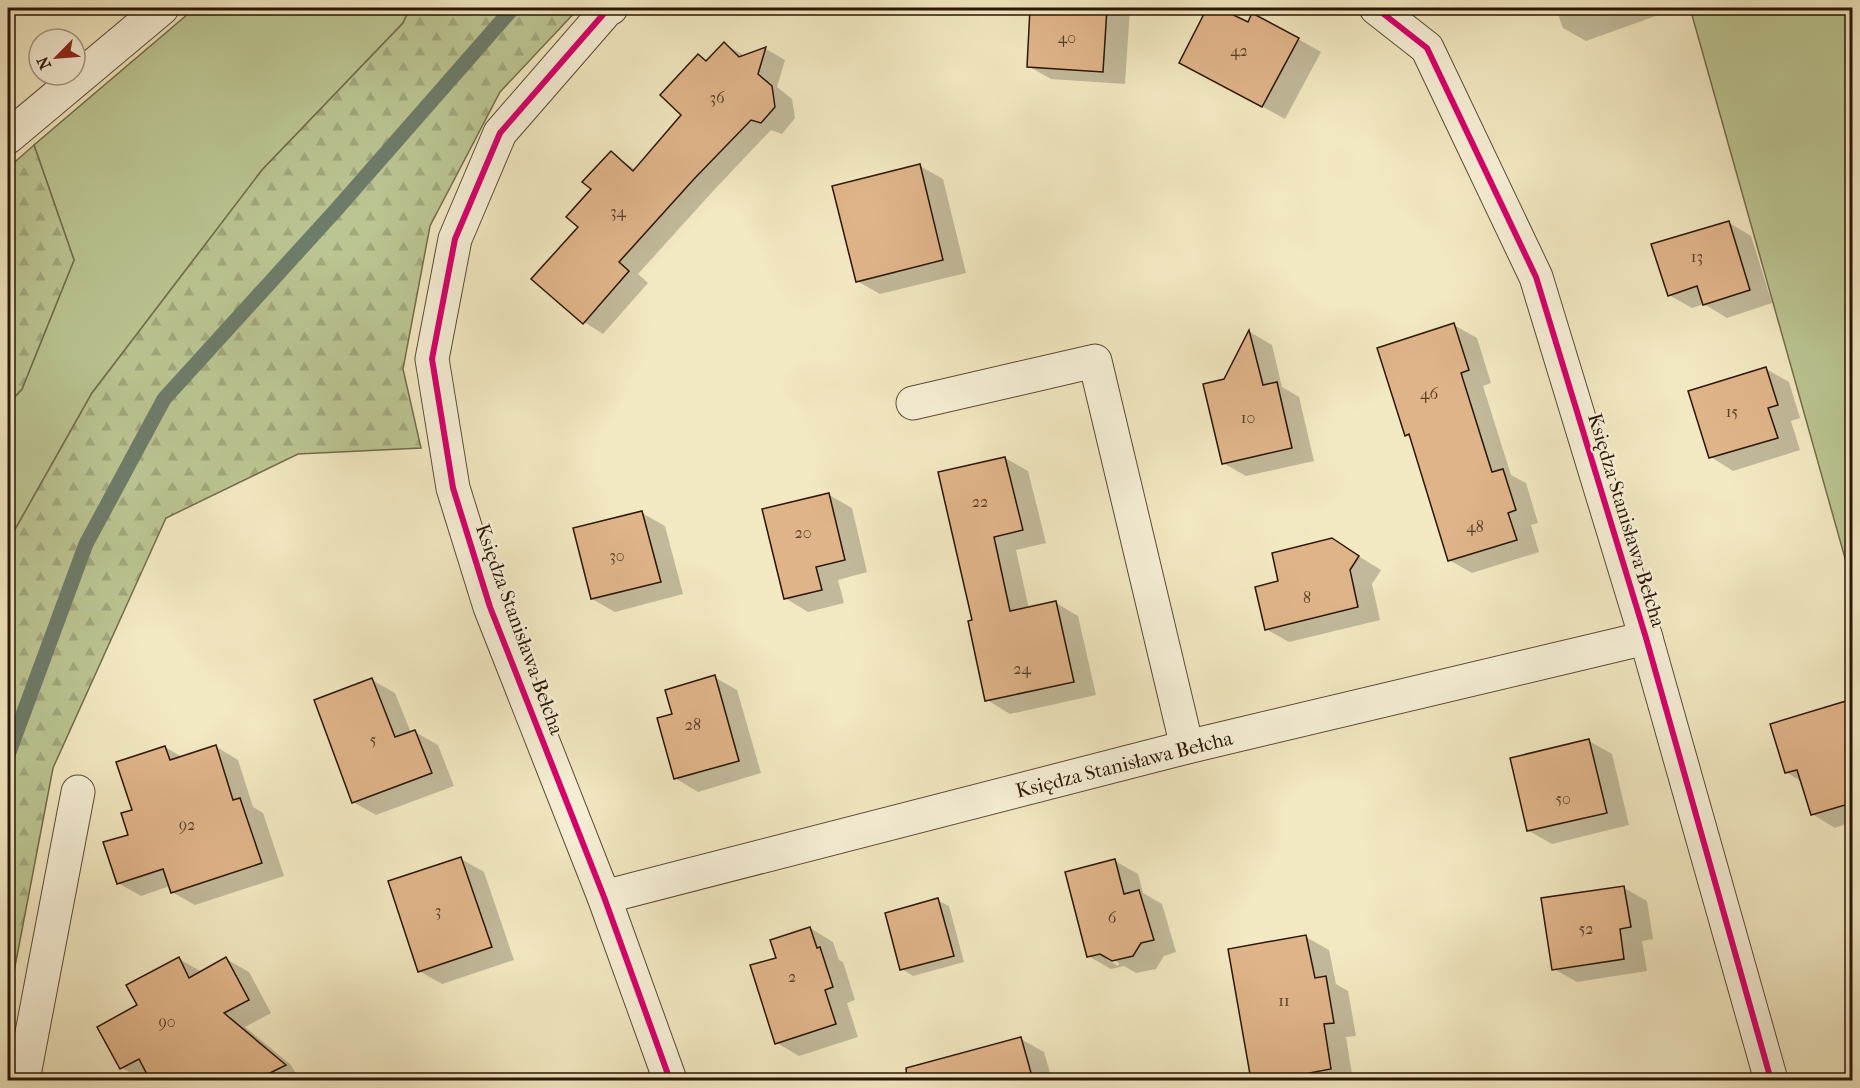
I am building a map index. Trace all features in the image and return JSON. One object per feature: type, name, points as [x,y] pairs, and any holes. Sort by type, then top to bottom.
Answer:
[{"type":"street","points":[[8,137],[162,8]]},
{"type":"street","name":"Księdza Stanisława Bełcha","points":[[611,8],[500,134],[455,239],[432,359],[453,489],[490,607],[604,897],[670,1080]]},
{"type":"street","name":"Księdza Stanisława Bełcha","points":[[1376,8],[1427,48],[1536,277],[1646,638],[1772,1080]]},
{"type":"street","points":[[913,403],[1095,361],[1187,747]]},
{"type":"street","name":"Księdza Stanisława Bełcha","points":[[604,897],[1187,747],[1646,638]]},
{"type":"street","points":[[23,1080],[78,792]]},
{"type":"green space","points":[[195,8],[410,8],[403,23],[262,170],[92,393],[8,542],[8,404],[22,389],[74,260],[34,145]]},
{"type":"green space","points":[[410,8],[579,8],[500,92],[430,226],[403,369],[421,448],[298,454],[166,518],[53,768],[8,1003],[8,542],[92,393],[262,170],[403,23]]},
{"type":"green space","points":[[1690,8],[1852,8],[1852,583]]},
{"type":"green space","points":[[34,145],[74,260],[22,389],[8,404],[8,168]]},
{"type":"building","points":[[1030,8],[1107,8],[1103,72],[1027,67]]},
{"type":"building","points":[[1207,8],[1219,8],[1248,22],[1252,13],[1299,38],[1262,107],[1179,63]]},
{"type":"building","points":[[724,42],[739,57],[766,47],[758,74],[772,86],[775,107],[761,123],[751,120],[619,262],[629,271],[583,324],[531,279],[578,227],[566,217],[591,189],[582,182],[611,151],[633,171],[681,115],[660,95],[698,54],[706,61]]},
{"type":"building","points":[[920,164],[943,260],[856,282],[832,186]]},
{"type":"building","points":[[1729,221],[1750,290],[1703,305],[1697,286],[1668,296],[1651,244]]},
{"type":"building","points":[[1454,323],[1469,370],[1461,373],[1492,472],[1503,469],[1516,510],[1508,513],[1517,540],[1448,561],[1409,434],[1405,436],[1377,348]]},
{"type":"building","points":[[1249,330],[1263,385],[1277,382],[1292,448],[1222,464],[1203,384],[1224,379]]},
{"type":"building","points":[[1766,367],[1778,405],[1768,408],[1778,438],[1709,458],[1688,391]]},
{"type":"building","points":[[1005,457],[1023,530],[994,537],[1010,611],[1056,601],[1074,682],[985,701],[968,621],[972,620],[938,472]]},
{"type":"building","points":[[829,493],[845,560],[816,567],[822,590],[784,599],[762,509]]},
{"type":"building","points":[[642,511],[661,582],[591,599],[573,528]]},
{"type":"building","points":[[1332,538],[1359,556],[1350,570],[1358,607],[1265,630],[1255,587],[1278,581],[1272,553]]},
{"type":"building","points":[[715,675],[739,761],[674,779],[657,718],[672,714],[665,690]]},
{"type":"building","points":[[372,678],[395,737],[415,730],[432,773],[352,803],[314,700]]},
{"type":"building","points":[[1846,701],[1852,723],[1852,803],[1811,815],[1797,770],[1785,773],[1770,724]]},
{"type":"building","points":[[1589,739],[1607,813],[1527,831],[1510,758]]},
{"type":"building","points":[[216,745],[233,800],[240,798],[262,863],[171,893],[163,869],[117,884],[103,842],[128,835],[121,813],[132,810],[116,762],[165,746],[170,760]]},
{"type":"building","points":[[461,857],[492,947],[418,972],[388,881]]},
{"type":"building","points":[[1115,859],[1124,894],[1139,890],[1154,940],[1141,943],[1133,956],[1112,961],[1100,954],[1087,957],[1065,872]]},
{"type":"building","points":[[1624,886],[1631,927],[1620,929],[1624,959],[1552,970],[1541,898]]},
{"type":"building","points":[[938,898],[954,956],[900,970],[885,913]]},
{"type":"building","points":[[810,927],[817,948],[820,947],[833,987],[825,990],[836,1024],[775,1044],[750,965],[776,958],[770,940]]},
{"type":"building","points":[[1306,935],[1315,978],[1326,976],[1334,1023],[1324,1024],[1331,1069],[1309,1073],[1311,1080],[1251,1080],[1228,949]]},
{"type":"building","points":[[179,957],[189,978],[226,957],[249,1000],[224,1013],[286,1065],[256,1080],[150,1080],[139,1059],[120,1069],[97,1027],[137,1005],[126,985]]},
{"type":"building","points":[[1021,1037],[1033,1080],[907,1080],[906,1068]]},
{"type":"waterway","points":[[8,755],[86,544],[164,399],[336,210],[513,8]]},
{"type":"cycle path","points":[[611,8],[500,133],[455,239],[432,359],[453,488],[490,607],[604,897],[670,1080]]},
{"type":"cycle path","points":[[1376,8],[1427,48],[1536,277],[1646,638],[1771,1080]]}]
